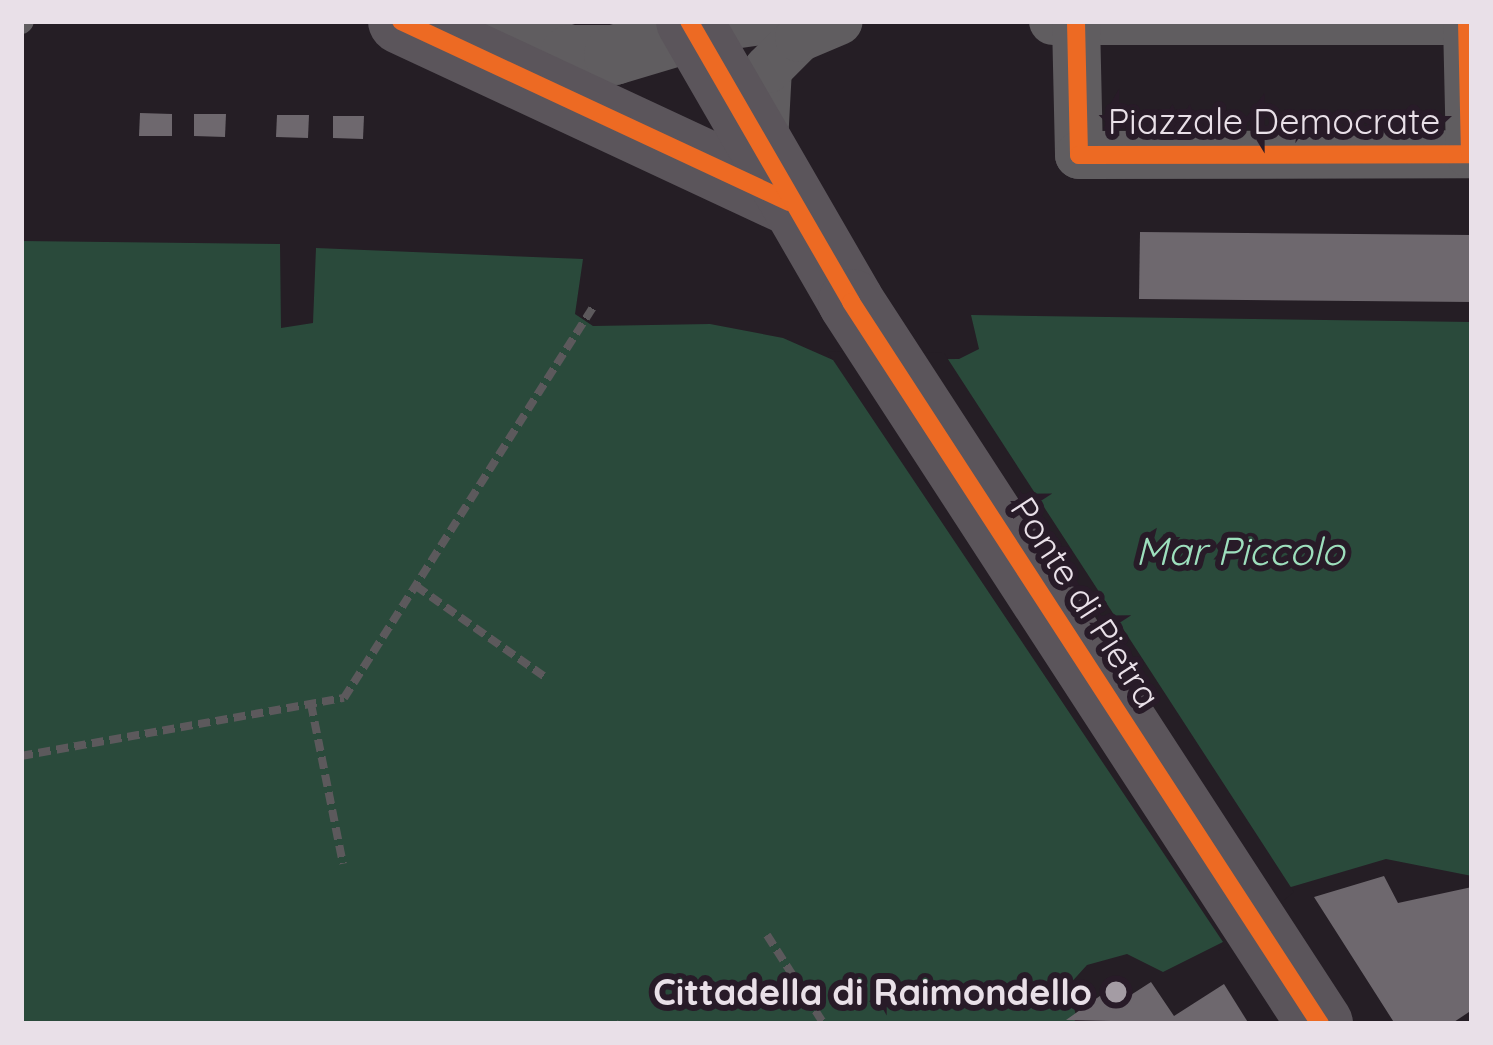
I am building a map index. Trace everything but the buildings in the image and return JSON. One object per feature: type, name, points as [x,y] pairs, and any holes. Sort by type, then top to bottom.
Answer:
[{"type":"main road","points":[[400,21],[789,202]]},
{"type":"main road","name":"Ponte di Pietra","points":[[693,26],[764,142],[789,202],[851,302],[1320,1024]]},
{"type":"street","points":[[495,22],[570,55],[614,55],[693,26],[761,21]]},
{"type":"street","points":[[764,142],[768,69],[799,38],[839,21]]},
{"type":"street","points":[[1053,21],[1467,21]]},
{"type":"street","name":"Piazzale Democrate","points":[[1076,22],[1079,154],[1470,154],[1467,21]]},
{"type":"path","points":[[21,756],[344,698],[594,306]]},
{"type":"path","points":[[416,586],[548,679]]},
{"type":"path","points":[[311,704],[343,864]]},
{"type":"path","points":[[767,935],[824,1024]]},
{"type":"water","name":"Mar Piccolo","points":[[21,241],[280,244],[281,328],[313,323],[316,248],[583,259],[575,314],[593,326],[710,324],[783,338],[833,360],[959,359],[979,349],[971,315],[1472,322],[1472,876],[1386,859],[1274,892],[1223,942],[1163,972],[1127,954],[1087,965],[1068,986],[1077,1019],[1070,1024],[21,1024]]},
{"type":"pier","points":[[827,351],[944,353],[1294,892],[1226,947],[1218,951],[1223,942]]},
{"type":"cycle path","points":[[401,21],[789,202]]},
{"type":"cycle path","points":[[689,21],[851,302],[1320,1024]]},
{"type":"cycle path","points":[[1076,22],[1079,155],[1470,154],[1467,22]]},
{"type":"place","name":"Cittadella di Raimondello","points":[[1116,992]]}]
